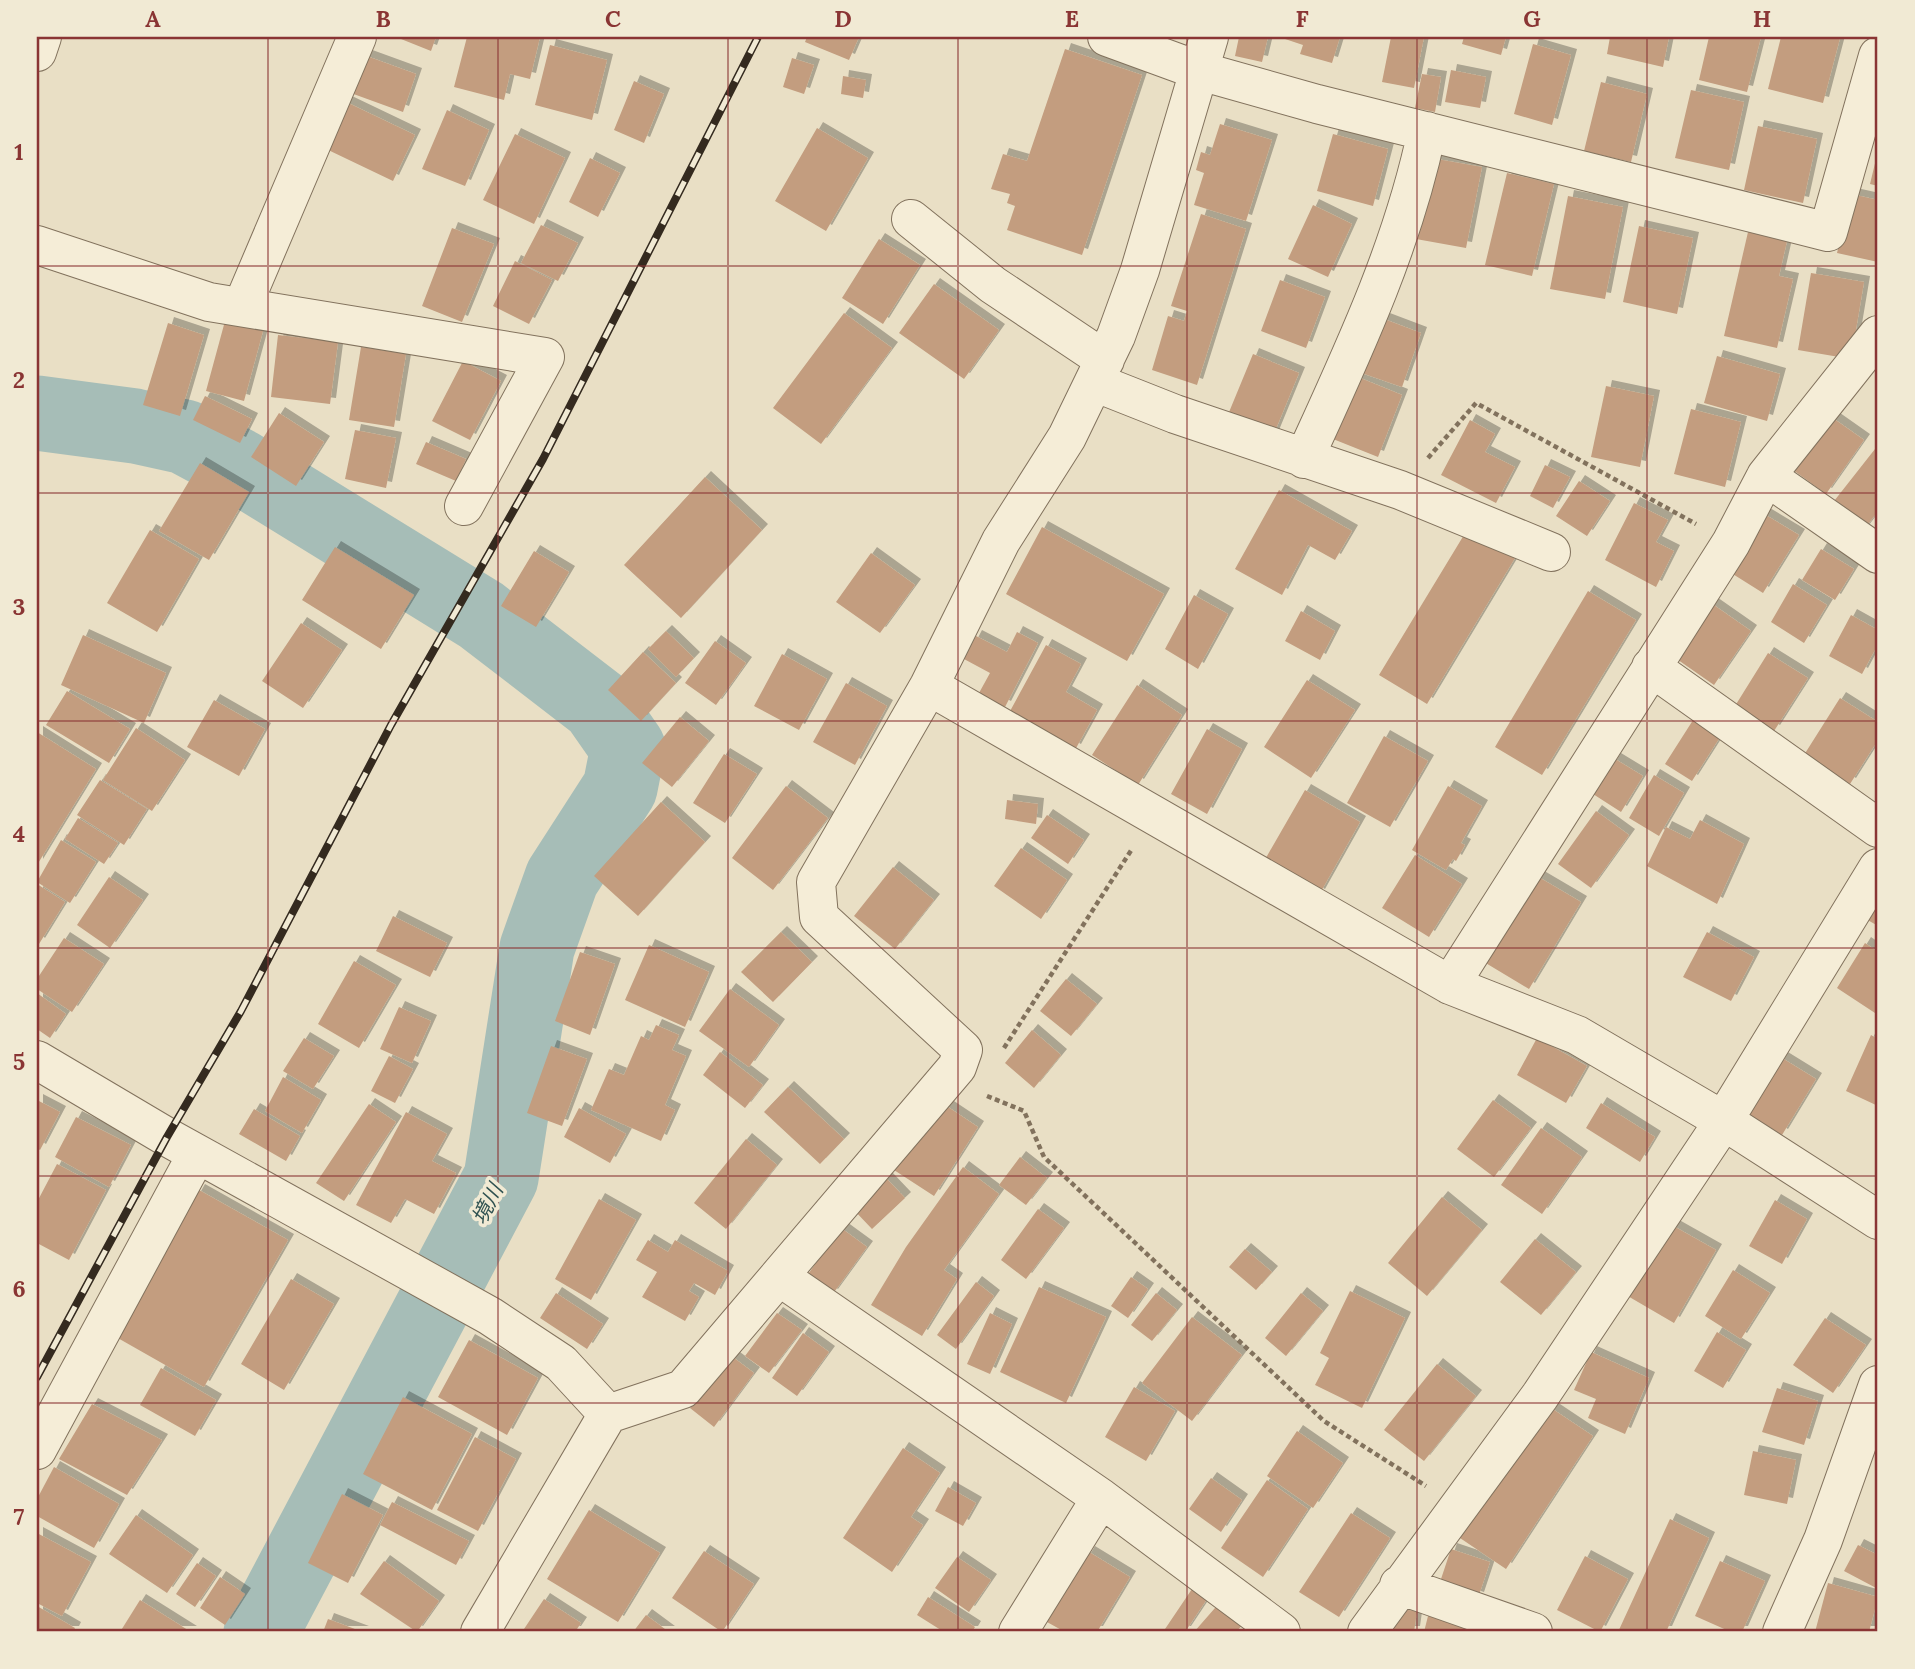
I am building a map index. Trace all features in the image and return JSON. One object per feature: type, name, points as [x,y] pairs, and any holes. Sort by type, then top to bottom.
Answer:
[{"type":"street","points":[[37,52],[41,37]]},
{"type":"street","points":[[242,307],[357,37]]},
{"type":"street","points":[[1107,37],[1205,54],[1427,131],[1828,232],[1878,55]]},
{"type":"street","points":[[480,1632],[608,1414],[683,1390],[957,1067],[963,1050],[819,917],[816,902],[817,882],[929,687],[1001,541],[1067,437],[1100,371],[1140,270],[1205,54]]},
{"type":"street","points":[[1304,458],[1390,263],[1416,184],[1427,131]]},
{"type":"street","points":[[911,219],[1100,371],[1175,414],[1400,490],[1551,552]]},
{"type":"street","points":[[37,245],[209,302],[545,357],[464,506]]},
{"type":"street","points":[[1450,985],[1731,543],[1766,476],[1878,335]]},
{"type":"street","points":[[1766,476],[1878,554]]},
{"type":"street","points":[[1651,667],[1878,828]]},
{"type":"street","points":[[929,687],[1450,985],[1577,1035],[1724,1121],[1878,1220]]},
{"type":"street","points":[[1367,1632],[1540,1396],[1724,1121],[1878,868]]},
{"type":"street","points":[[37,1060],[197,1154],[490,1316],[561,1363],[608,1414]]},
{"type":"street","points":[[37,1450],[197,1154]]},
{"type":"street","points":[[780,1277],[1101,1498],[1281,1632]]},
{"type":"street","points":[[1782,1632],[1823,1540],[1878,1385]]},
{"type":"street","points":[[1018,1632],[1101,1498]]},
{"type":"street","points":[[1399,1585],[1533,1632]]},
{"type":"path","points":[[1400,490],[1476,403],[1731,543]]},
{"type":"path","points":[[997,1058],[1154,815]]},
{"type":"path","points":[[937,1091],[975,1093],[1024,1111],[1044,1157],[1324,1421],[1458,1507]]},
{"type":"building","points":[[396,37],[436,37],[431,51]]},
{"type":"building","points":[[467,37],[540,37],[530,79],[510,74],[504,100],[454,87]]},
{"type":"building","points":[[807,37],[859,37],[849,60],[805,42]]},
{"type":"building","points":[[1239,37],[1268,37],[1262,62],[1235,56]]},
{"type":"building","points":[[1279,37],[1340,37],[1332,63],[1300,54],[1303,45]]},
{"type":"building","points":[[1391,37],[1424,37],[1414,88],[1382,82]]},
{"type":"building","points":[[1464,37],[1506,37],[1501,55],[1462,44]]},
{"type":"building","points":[[1610,37],[1669,37],[1663,67],[1607,54]]},
{"type":"building","points":[[1709,37],[1761,37],[1747,92],[1699,80]]},
{"type":"building","points":[[1781,37],[1840,38],[1823,103],[1768,89]]},
{"type":"building","points":[[1533,44],[1571,55],[1552,125],[1514,114]]},
{"type":"building","points":[[550,45],[607,60],[592,120],[535,105]]},
{"type":"building","points":[[1065,49],[1142,75],[1082,255],[1007,230],[1015,206],[1007,203],[1010,194],[991,189],[1003,154],[1027,161]]},
{"type":"building","points":[[361,54],[416,74],[403,112],[348,92]]},
{"type":"building","points":[[792,58],[814,65],[804,94],[783,87]]},
{"type":"building","points":[[1451,70],[1486,77],[1480,108],[1445,102]]},
{"type":"building","points":[[1422,74],[1441,77],[1435,112],[1415,108]]},
{"type":"building","points":[[843,76],[866,80],[863,98],[841,94]]},
{"type":"building","points":[[634,81],[664,94],[644,143],[614,130]]},
{"type":"building","points":[[1601,82],[1647,94],[1631,162],[1584,151]]},
{"type":"building","points":[[1691,90],[1744,102],[1729,170],[1675,158]]},
{"type":"building","points":[[346,102],[415,135],[393,181],[324,148]]},
{"type":"building","points":[[447,110],[489,130],[465,186],[422,169]]},
{"type":"building","points":[[1220,124],[1272,140],[1246,221],[1194,205],[1204,173],[1196,170],[1201,152],[1210,155]]},
{"type":"building","points":[[1758,126],[1817,139],[1803,203],[1744,190]]},
{"type":"building","points":[[817,128],[868,158],[826,231],[775,201]]},
{"type":"building","points":[[515,134],[565,158],[534,224],[483,200]]},
{"type":"building","points":[[1333,134],[1388,149],[1373,206],[1317,191]]},
{"type":"building","points":[[1878,155],[1878,186],[1870,184]]},
{"type":"building","points":[[590,158],[620,173],[598,217],[569,202]]},
{"type":"building","points":[[1431,158],[1482,167],[1466,248],[1416,239]]},
{"type":"building","points":[[1507,173],[1554,184],[1532,276],[1485,265]]},
{"type":"building","points":[[1851,194],[1878,200],[1878,262],[1837,253]]},
{"type":"building","points":[[1568,196],[1623,207],[1605,299],[1550,289]]},
{"type":"building","points":[[1313,205],[1352,224],[1328,277],[1288,259]]},
{"type":"building","points":[[1201,214],[1246,229],[1197,385],[1152,370],[1168,316],[1184,321],[1187,311],[1171,306]]},
{"type":"building","points":[[541,225],[578,243],[558,281],[521,263]]},
{"type":"building","points":[[1639,226],[1693,238],[1677,314],[1623,302]]},
{"type":"building","points":[[452,228],[494,244],[462,322],[422,306]]},
{"type":"building","points":[[1748,232],[1787,241],[1779,276],[1793,279],[1777,348],[1724,336]]},
{"type":"building","points":[[879,239],[920,265],[883,324],[842,298]]},
{"type":"building","points":[[515,261],[552,280],[529,324],[493,306]]},
{"type":"building","points":[[1811,273],[1864,282],[1851,359],[1798,350]]},
{"type":"building","points":[[1280,280],[1325,297],[1306,348],[1261,331]]},
{"type":"building","points":[[934,284],[999,330],[964,379],[899,333]]},
{"type":"building","points":[[844,313],[892,348],[821,444],[773,408]]},
{"type":"building","points":[[1376,316],[1421,333],[1402,387],[1356,371]]},
{"type":"building","points":[[225,321],[263,331],[244,401],[206,391]]},
{"type":"building","points":[[168,323],[204,335],[180,416],[143,405]]},
{"type":"building","points":[[278,335],[338,342],[330,404],[271,397]]},
{"type":"building","points":[[361,347],[406,354],[394,427],[349,420]]},
{"type":"building","points":[[1253,354],[1299,373],[1273,436],[1227,417]]},
{"type":"building","points":[[1717,356],[1780,374],[1767,421],[1704,403]]},
{"type":"building","points":[[463,361],[501,381],[470,440],[432,421]]},
{"type":"building","points":[[1348,373],[1402,395],[1378,457],[1323,435]]},
{"type":"building","points":[[1606,386],[1654,396],[1640,467],[1591,457]]},
{"type":"building","points":[[205,396],[252,419],[240,443],[193,420]]},
{"type":"building","points":[[1691,409],[1741,422],[1725,487],[1674,474]]},
{"type":"building","points":[[279,413],[324,442],[296,486],[251,457]]},
{"type":"building","points":[[1827,414],[1864,440],[1826,494],[1789,467]]},
{"type":"building","points":[[1470,420],[1495,434],[1485,452],[1515,467],[1496,503],[1441,475]]},
{"type":"building","points":[[355,430],[396,438],[386,488],[345,479]]},
{"type":"building","points":[[426,442],[466,459],[456,481],[416,464]]},
{"type":"building","points":[[1875,449],[1878,452],[1878,511],[1860,535],[1827,510]]},
{"type":"building","points":[[200,463],[249,492],[209,560],[159,531]]},
{"type":"building","points":[[1545,465],[1570,477],[1553,508],[1530,496]]},
{"type":"building","points":[[705,477],[762,530],[681,618],[624,565]]},
{"type":"building","points":[[1579,481],[1610,501],[1587,536],[1556,516]]},
{"type":"building","points":[[1279,490],[1352,531],[1335,560],[1308,545],[1282,595],[1235,569]]},
{"type":"building","points":[[1634,503],[1668,520],[1656,542],[1674,551],[1656,587],[1605,560]]},
{"type":"building","points":[[1764,514],[1799,535],[1763,593],[1728,571]]},
{"type":"building","points":[[1470,525],[1518,553],[1427,704],[1379,675]]},
{"type":"building","points":[[1042,527],[1164,594],[1127,661],[1006,594]]},
{"type":"building","points":[[150,530],[199,559],[157,632],[107,603]]},
{"type":"building","points":[[335,547],[414,595],[381,649],[302,600]]},
{"type":"building","points":[[1821,549],[1854,569],[1835,600],[1802,580]]},
{"type":"building","points":[[534,551],[569,572],[536,627],[501,606]]},
{"type":"building","points":[[871,553],[915,585],[880,633],[836,602]]},
{"type":"building","points":[[1793,584],[1827,605],[1804,643],[1771,622]]},
{"type":"building","points":[[1588,591],[1636,620],[1542,775],[1495,747]]},
{"type":"building","points":[[1194,595],[1228,614],[1198,669],[1165,649]]},
{"type":"building","points":[[1708,601],[1751,631],[1714,685],[1671,655]]},
{"type":"building","points":[[1301,611],[1335,631],[1320,660],[1285,641]]},
{"type":"building","points":[[1851,615],[1878,630],[1878,644],[1862,674],[1829,656]]},
{"type":"building","points":[[301,623],[342,650],[303,708],[262,681]]},
{"type":"building","points":[[666,631],[694,658],[676,677],[648,649]]},
{"type":"building","points":[[1017,632],[1038,643],[1005,707],[979,693],[990,673],[964,659],[976,636],[1007,652]]},
{"type":"building","points":[[83,635],[166,673],[144,723],[61,685]]},
{"type":"building","points":[[715,641],[746,663],[716,705],[685,683]]},
{"type":"building","points":[[1046,645],[1081,664],[1066,692],[1097,710],[1075,750],[1009,713]]},
{"type":"building","points":[[643,652],[676,683],[641,721],[608,690]]},
{"type":"building","points":[[1768,653],[1808,678],[1774,731],[1735,706]]},
{"type":"building","points":[[782,654],[827,679],[799,730],[754,706]]},
{"type":"building","points":[[1307,680],[1355,710],[1311,778],[1264,747]]},
{"type":"building","points":[[846,683],[887,706],[855,765],[813,742]]},
{"type":"building","points":[[1137,685],[1182,715],[1138,785],[1092,755]]},
{"type":"building","points":[[67,691],[130,729],[109,763],[46,725]]},
{"type":"building","points":[[1840,698],[1878,722],[1878,740],[1850,784],[1804,755]]},
{"type":"building","points":[[214,700],[265,729],[239,776],[187,747]]},
{"type":"building","points":[[680,717],[709,741],[672,787],[642,763]]},
{"type":"building","points":[[1695,717],[1722,734],[1692,781],[1665,764]]},
{"type":"building","points":[[136,728],[185,760],[152,811],[103,780]]},
{"type":"building","points":[[1207,729],[1242,749],[1207,814],[1171,794]]},
{"type":"building","points":[[37,732],[96,769],[37,865]]},
{"type":"building","points":[[1384,736],[1428,761],[1390,827],[1347,803]]},
{"type":"building","points":[[724,754],[757,774],[725,823],[693,803]]},
{"type":"building","points":[[1615,759],[1643,776],[1621,812],[1593,794]]},
{"type":"building","points":[[1654,775],[1684,793],[1659,836],[1629,818]]},
{"type":"building","points":[[100,780],[147,809],[124,845],[77,815]]},
{"type":"building","points":[[786,786],[828,818],[773,890],[732,858]]},
{"type":"building","points":[[1448,786],[1482,806],[1461,843],[1465,845],[1456,861],[1453,859],[1446,870],[1412,850]]},
{"type":"building","points":[[1305,790],[1360,822],[1319,895],[1263,863]]},
{"type":"building","points":[[1007,800],[1038,804],[1036,824],[1005,819]]},
{"type":"building","points":[[661,802],[705,842],[638,916],[594,876]]},
{"type":"building","points":[[1596,811],[1629,835],[1591,888],[1558,864]]},
{"type":"building","points":[[1047,815],[1084,840],[1068,864],[1031,838]]},
{"type":"building","points":[[78,818],[118,843],[104,864],[65,839]]},
{"type":"building","points":[[1700,820],[1744,844],[1717,904],[1647,866],[1666,827],[1690,839]]},
{"type":"building","points":[[61,840],[96,862],[70,903],[37,882]]},
{"type":"building","points":[[1021,848],[1067,880],[1041,919],[994,886]]},
{"type":"building","points":[[1415,855],[1462,884],[1429,937],[1382,908]]},
{"type":"building","points":[[893,867],[934,900],[895,949],[854,916]]},
{"type":"building","points":[[1535,875],[1581,902],[1529,989],[1484,962]]},
{"type":"building","points":[[109,877],[143,900],[110,948],[77,925]]},
{"type":"building","points":[[1878,882],[1878,926],[1859,915]]},
{"type":"building","points":[[37,884],[65,902],[39,944],[37,942]]},
{"type":"building","points":[[393,916],[447,943],[430,977],[376,951]]},
{"type":"building","points":[[781,932],[812,962],[773,1002],[741,972]]},
{"type":"building","points":[[1707,932],[1754,957],[1731,1001],[1683,977]]},
{"type":"building","points":[[64,938],[104,964],[72,1012],[37,989],[37,979]]},
{"type":"building","points":[[1865,943],[1878,952],[1878,1008],[1875,1013],[1837,988]]},
{"type":"building","points":[[649,945],[709,972],[685,1027],[625,1000]]},
{"type":"building","points":[[580,952],[615,964],[590,1035],[555,1021]]},
{"type":"building","points":[[354,961],[396,985],[359,1048],[318,1024]]},
{"type":"building","points":[[1066,979],[1097,1004],[1071,1036],[1040,1011]]},
{"type":"building","points":[[730,989],[779,1025],[749,1067],[699,1031]]},
{"type":"building","points":[[37,993],[66,1014],[50,1038],[37,1029]]},
{"type":"building","points":[[399,1007],[431,1021],[412,1063],[380,1049]]},
{"type":"building","points":[[656,1025],[679,1035],[672,1050],[686,1056],[665,1105],[675,1110],[661,1141],[591,1110],[609,1069],[624,1075],[641,1036],[649,1040]]},
{"type":"building","points":[[1032,1030],[1061,1055],[1034,1088],[1005,1063]]},
{"type":"building","points":[[1871,1035],[1878,1039],[1878,1106],[1846,1091]]},
{"type":"building","points":[[304,1038],[334,1056],[313,1089],[283,1071]]},
{"type":"building","points":[[1537,1038],[1587,1066],[1566,1103],[1517,1075]]},
{"type":"building","points":[[551,1046],[587,1059],[562,1126],[527,1113]]},
{"type":"building","points":[[1769,1050],[1816,1079],[1782,1135],[1735,1106]]},
{"type":"building","points":[[720,1052],[763,1085],[745,1108],[703,1075]]},
{"type":"building","points":[[389,1056],[413,1069],[395,1103],[371,1091]]},
{"type":"building","points":[[283,1077],[321,1100],[302,1133],[265,1111]]},
{"type":"building","points":[[788,1087],[844,1139],[820,1164],[764,1112]]},
{"type":"building","points":[[37,1100],[60,1112],[40,1150],[37,1148]]},
{"type":"building","points":[[1493,1100],[1531,1128],[1494,1177],[1457,1149]]},
{"type":"building","points":[[939,1101],[978,1127],[934,1196],[894,1170]]},
{"type":"building","points":[[1601,1103],[1655,1137],[1640,1162],[1586,1128]]},
{"type":"building","points":[[369,1104],[396,1122],[344,1201],[316,1183]]},
{"type":"building","points":[[579,1108],[626,1134],[610,1163],[564,1137]]},
{"type":"building","points":[[254,1109],[300,1136],[286,1161],[239,1134]]},
{"type":"building","points":[[406,1112],[447,1134],[432,1161],[456,1173],[434,1214],[405,1199],[391,1223],[356,1205]]},
{"type":"building","points":[[76,1117],[131,1145],[109,1187],[55,1157]]},
{"type":"building","points":[[1541,1128],[1582,1157],[1542,1214],[1501,1185]]},
{"type":"building","points":[[746,1139],[777,1165],[726,1229],[694,1203]]},
{"type":"building","points":[[1020,1157],[1047,1178],[1026,1205],[999,1185]]},
{"type":"building","points":[[57,1164],[106,1190],[69,1260],[37,1243],[37,1202]]},
{"type":"building","points":[[963,1167],[999,1194],[944,1270],[957,1279],[922,1336],[871,1305],[906,1247]]},
{"type":"building","points":[[886,1178],[905,1198],[872,1229],[853,1209]]},
{"type":"building","points":[[199,1190],[288,1240],[204,1387],[116,1337]]},
{"type":"building","points":[[1442,1197],[1482,1230],[1427,1296],[1388,1263]]},
{"type":"building","points":[[599,1199],[636,1220],[591,1300],[555,1279]]},
{"type":"building","points":[[1775,1200],[1807,1219],[1782,1264],[1749,1246]]},
{"type":"building","points":[[1038,1209],[1064,1228],[1026,1279],[1001,1260]]},
{"type":"building","points":[[1668,1223],[1716,1250],[1674,1323],[1626,1295]]},
{"type":"building","points":[[841,1228],[867,1247],[832,1295],[806,1277]]},
{"type":"building","points":[[1535,1239],[1576,1272],[1541,1315],[1500,1282]]},
{"type":"building","points":[[648,1240],[668,1252],[675,1240],[728,1271],[715,1295],[694,1283],[689,1291],[699,1297],[685,1321],[642,1297],[657,1272],[636,1260]]},
{"type":"building","points":[[1245,1249],[1272,1272],[1256,1290],[1229,1267]]},
{"type":"building","points":[[1733,1270],[1770,1293],[1741,1339],[1705,1316]]},
{"type":"building","points":[[1131,1277],[1148,1289],[1128,1318],[1111,1306]]},
{"type":"building","points":[[291,1279],[334,1304],[284,1390],[241,1364]]},
{"type":"building","points":[[976,1282],[994,1296],[956,1349],[937,1335]]},
{"type":"building","points":[[1039,1287],[1106,1317],[1066,1403],[1000,1372]]},
{"type":"building","points":[[1350,1291],[1405,1318],[1362,1408],[1315,1385],[1329,1358],[1320,1353]]},
{"type":"building","points":[[556,1293],[603,1324],[587,1349],[540,1318]]},
{"type":"building","points":[[1156,1293],[1177,1310],[1152,1341],[1131,1325]]},
{"type":"building","points":[[1301,1293],[1323,1311],[1286,1356],[1265,1338]]},
{"type":"building","points":[[777,1313],[802,1330],[769,1373],[745,1356]]},
{"type":"building","points":[[990,1313],[1012,1324],[990,1374],[967,1364]]},
{"type":"building","points":[[1192,1317],[1242,1355],[1192,1421],[1142,1383]]},
{"type":"building","points":[[1825,1318],[1866,1345],[1833,1393],[1793,1365]]},
{"type":"building","points":[[1717,1332],[1746,1350],[1723,1388],[1694,1371]]},
{"type":"building","points":[[803,1333],[829,1352],[797,1396],[772,1378]]},
{"type":"building","points":[[469,1340],[538,1378],[507,1435],[438,1397]]},
{"type":"building","points":[[1591,1352],[1649,1378],[1625,1434],[1588,1418],[1596,1399],[1574,1390]]},
{"type":"building","points":[[730,1355],[754,1373],[714,1427],[690,1408]]},
{"type":"building","points":[[1437,1364],[1476,1396],[1424,1461],[1384,1430]]},
{"type":"building","points":[[161,1368],[216,1400],[195,1436],[140,1405]]},
{"type":"building","points":[[1134,1387],[1175,1411],[1146,1461],[1105,1437]]},
{"type":"building","points":[[1777,1388],[1818,1401],[1804,1445],[1762,1432]]},
{"type":"building","points":[[403,1397],[472,1434],[432,1510],[363,1474]]},
{"type":"building","points":[[92,1404],[162,1440],[127,1495],[59,1459]]},
{"type":"building","points":[[1548,1406],[1593,1436],[1506,1569],[1460,1538]]},
{"type":"building","points":[[1297,1431],[1343,1463],[1313,1508],[1267,1476]]},
{"type":"building","points":[[475,1437],[516,1459],[478,1531],[437,1510]]},
{"type":"building","points":[[903,1448],[940,1473],[911,1517],[923,1525],[892,1572],[843,1538]]},
{"type":"building","points":[[1753,1451],[1796,1460],[1787,1504],[1744,1495]]},
{"type":"building","points":[[54,1467],[119,1504],[94,1548],[37,1516],[37,1499]]},
{"type":"building","points":[[1211,1478],[1242,1500],[1221,1532],[1189,1509]]},
{"type":"building","points":[[1267,1480],[1308,1509],[1263,1577],[1221,1548]]},
{"type":"building","points":[[948,1487],[976,1503],[963,1526],[935,1511]]},
{"type":"building","points":[[342,1494],[383,1515],[348,1583],[308,1563]]},
{"type":"building","points":[[392,1502],[469,1541],[456,1565],[380,1525]]},
{"type":"building","points":[[589,1510],[660,1553],[618,1622],[547,1579]]},
{"type":"building","points":[[1351,1513],[1390,1538],[1339,1617],[1299,1592]]},
{"type":"building","points":[[136,1515],[193,1555],[167,1593],[109,1554]]},
{"type":"building","points":[[1670,1519],[1709,1538],[1666,1632],[1618,1632]]},
{"type":"building","points":[[37,1533],[91,1562],[62,1616],[37,1603]]},
{"type":"building","points":[[1858,1545],[1878,1555],[1878,1589],[1844,1571]]},
{"type":"building","points":[[1451,1549],[1490,1562],[1478,1598],[1439,1585]]},
{"type":"building","points":[[704,1551],[754,1584],[722,1632],[672,1598]]},
{"type":"building","points":[[1089,1552],[1130,1577],[1097,1632],[1065,1632],[1047,1622]]},
{"type":"building","points":[[1585,1556],[1628,1579],[1600,1632],[1557,1610]]},
{"type":"building","points":[[957,1557],[991,1580],[969,1612],[935,1588]]},
{"type":"building","points":[[384,1561],[439,1601],[417,1632],[360,1594]]},
{"type":"building","points":[[1720,1561],[1765,1581],[1742,1632],[1731,1632],[1695,1616]]},
{"type":"building","points":[[197,1563],[216,1576],[195,1607],[176,1594]]},
{"type":"building","points":[[220,1577],[245,1594],[225,1625],[200,1608]]},
{"type":"building","points":[[1828,1583],[1878,1597],[1869,1632],[1815,1632]]},
{"type":"building","points":[[1192,1589],[1207,1599],[1185,1632],[1169,1632],[1165,1629]]},
{"type":"building","points":[[928,1597],[975,1627],[972,1632],[944,1632],[917,1615]]},
{"type":"building","points":[[544,1599],[581,1623],[575,1632],[522,1632]]},
{"type":"building","points":[[140,1600],[191,1632],[120,1632]]},
{"type":"building","points":[[1222,1600],[1246,1621],[1236,1632],[1194,1632]]},
{"type":"building","points":[[37,1606],[75,1628],[73,1632],[37,1632]]},
{"type":"building","points":[[1389,1608],[1417,1611],[1414,1632],[1384,1632]]},
{"type":"building","points":[[646,1615],[669,1632],[633,1632]]},
{"type":"building","points":[[1428,1616],[1481,1625],[1480,1632],[1424,1632]]},
{"type":"building","points":[[328,1619],[363,1632],[323,1632]]},
{"type":"waterway","name":"境川","points":[[37,413],[135,426],[185,437],[239,466],[481,615],[598,705],[628,748],[620,788],[562,878],[537,948],[501,1178],[261,1632]]},
{"type":"railway","points":[[37,1377],[167,1137],[241,1011],[391,725],[543,459],[758,37]]}]
